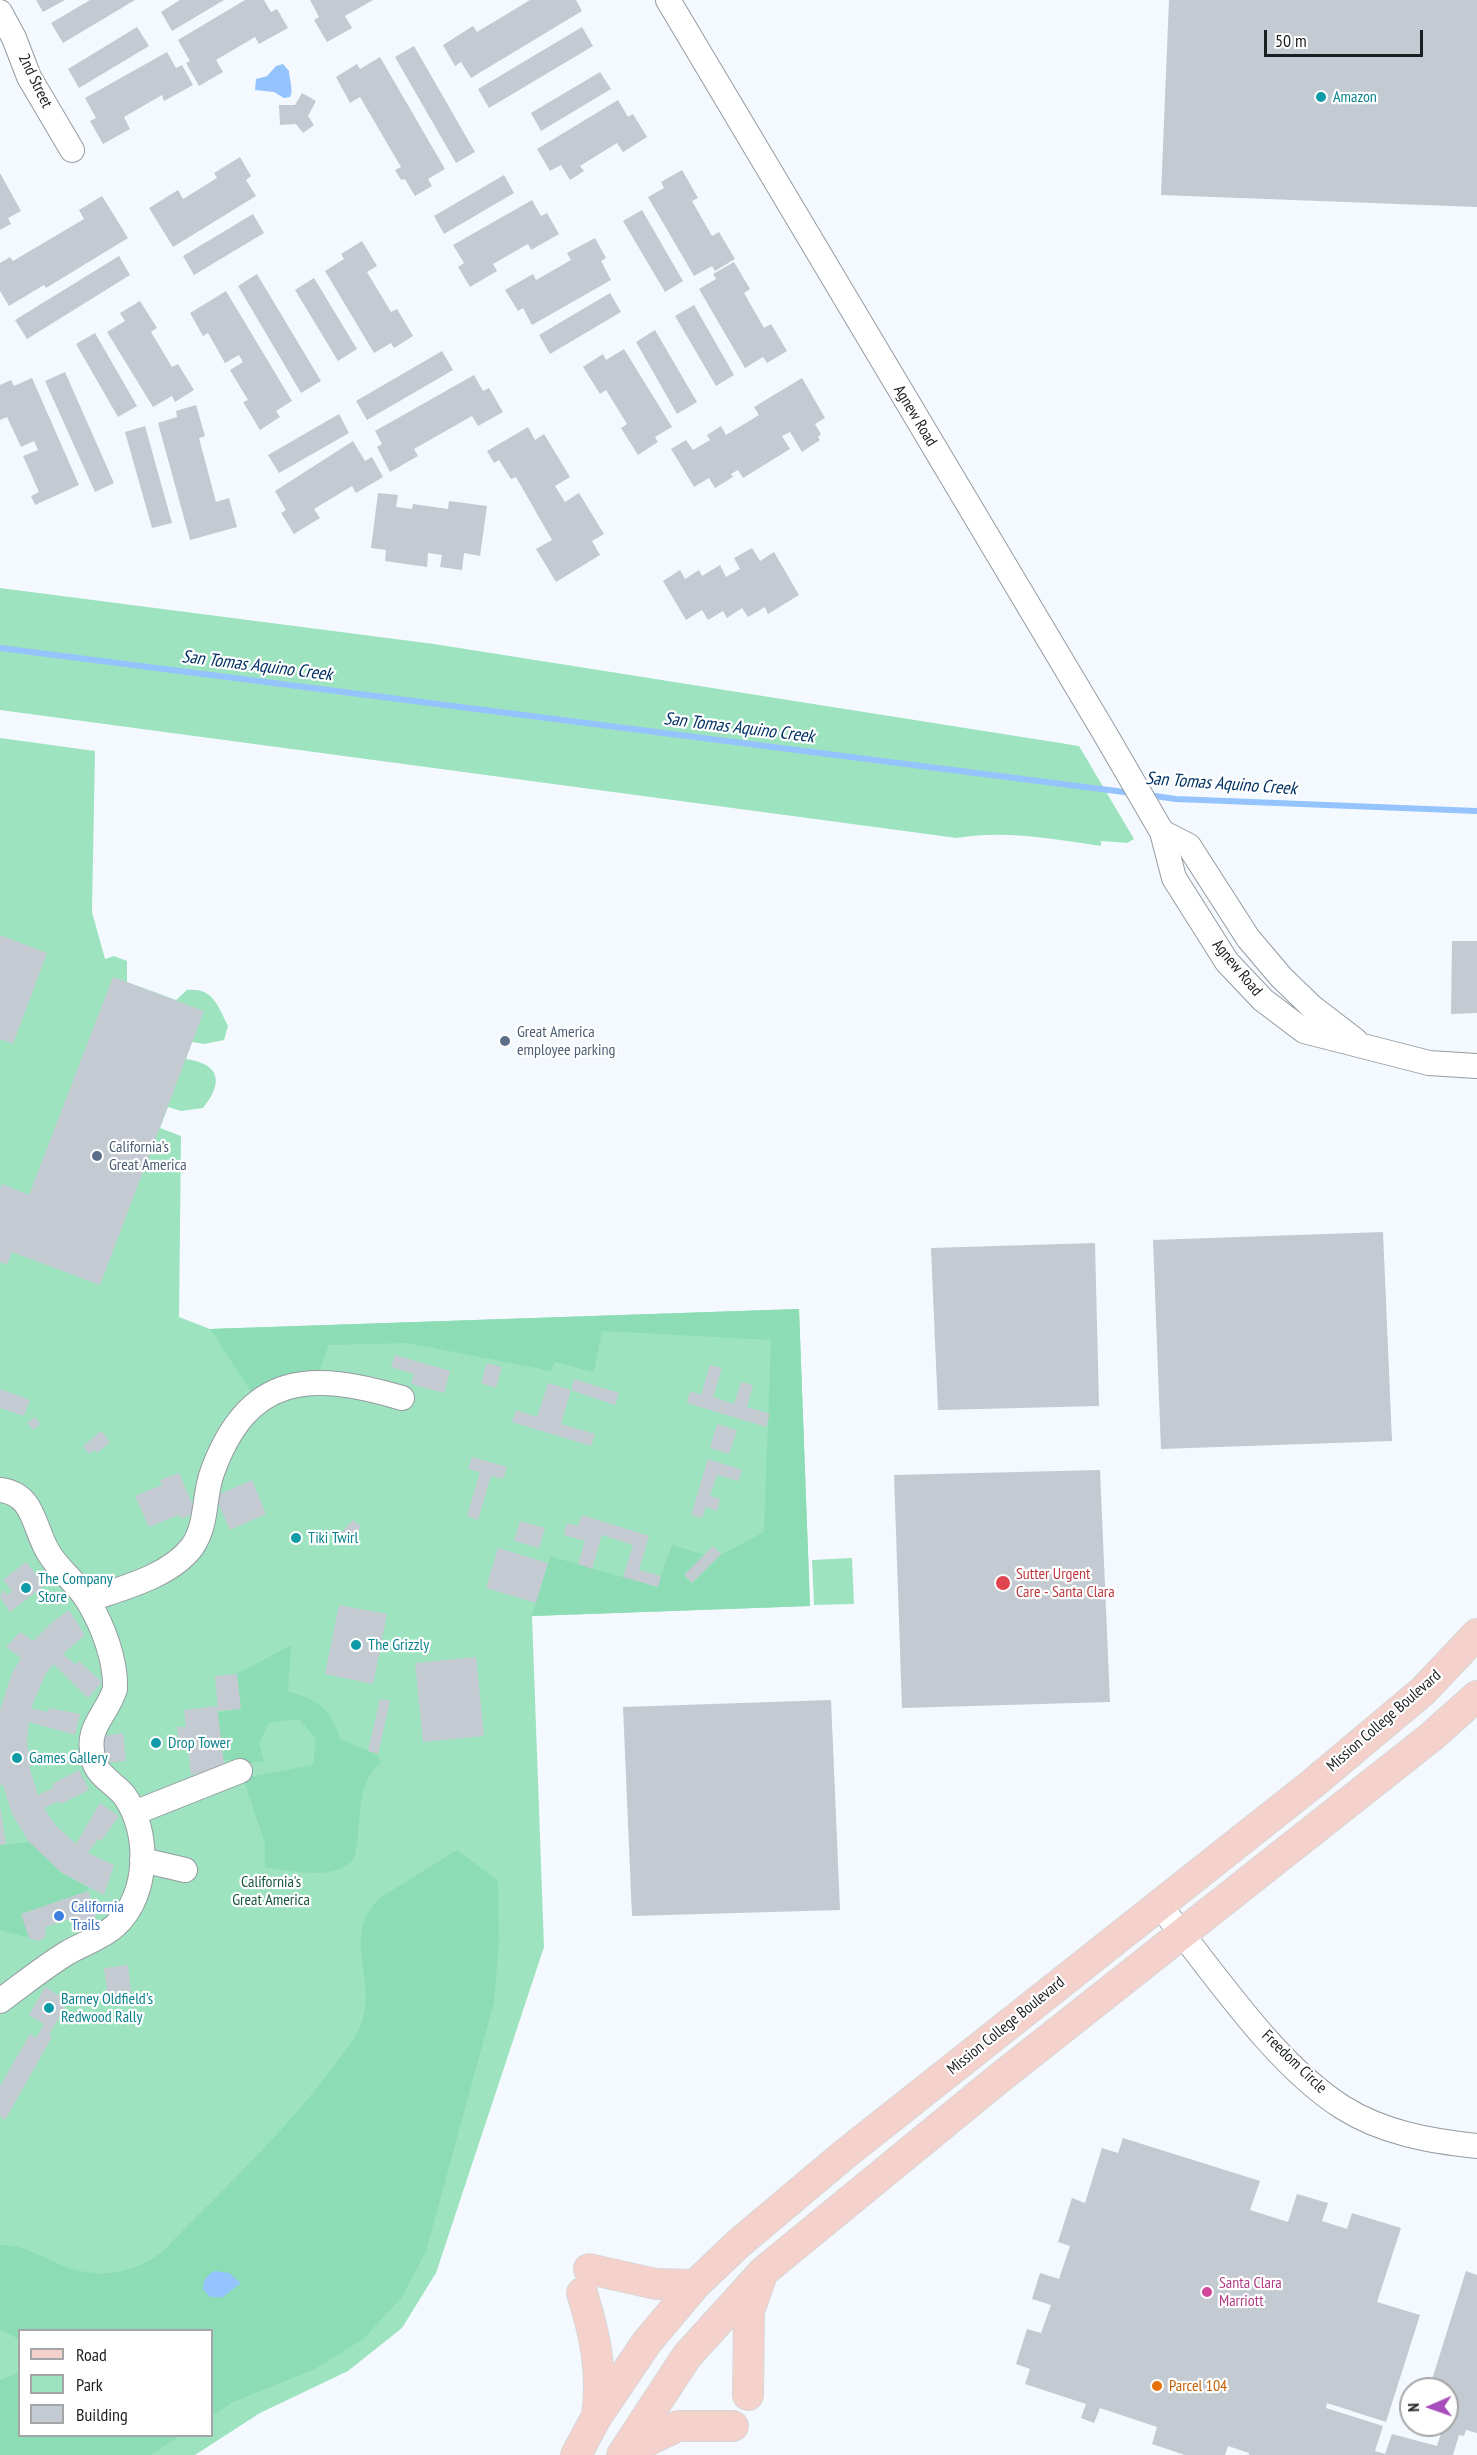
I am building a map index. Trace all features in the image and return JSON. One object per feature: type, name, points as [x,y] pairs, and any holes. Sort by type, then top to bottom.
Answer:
[{"type":"main road","name":"Mission College Boulevard","points":[[576,2455],[597,2416],[647,2342],[695,2285],[800,2191],[1311,1785],[1423,1691],[1477,1634]]},
{"type":"main road","points":[[623,2453],[687,2356],[764,2271],[997,2080],[1431,1737],[1477,1696]]},
{"type":"main road","points":[[748,2395],[749,2311],[764,2271]]},
{"type":"main road","points":[[597,2416],[601,2390],[586,2281],[695,2285]]},
{"type":"main road","points":[[623,2453],[678,2426],[733,2426]]},
{"type":"street","name":"Agnew Road","points":[[668,0],[1162,832],[1189,846],[1248,938],[1281,977],[1312,1007],[1368,1049],[1429,1063],[1477,1066]]},
{"type":"street","name":"2nd Street","points":[[0,12],[14,38],[29,76],[72,150]]},
{"type":"street","points":[[88,1600],[148,1578],[176,1562],[190,1548],[204,1521],[208,1489],[224,1445],[241,1417],[260,1401],[293,1385],[320,1381],[365,1387],[402,1398]]},
{"type":"street","points":[[0,1490],[22,1497],[30,1507],[48,1553],[88,1600],[106,1639],[115,1682],[113,1695],[94,1727],[92,1738],[94,1762],[98,1770],[115,1784],[134,1813],[143,1838],[142,1860],[135,1897],[115,1926],[64,1955],[0,2001]]},
{"type":"street","points":[[134,1813],[240,1771]]},
{"type":"street","points":[[142,1860],[185,1870]]},
{"type":"street","name":"Freedom Circle","points":[[1159,1905],[1272,2046],[1342,2107],[1376,2124],[1415,2138],[1477,2146]]},
{"type":"green space","points":[[0,588],[434,644],[1079,746],[1134,839],[1127,843],[1101,841],[1101,846],[1011,835],[957,838],[0,710]]},
{"type":"green space","name":"California's Great America","points":[[0,738],[95,751],[92,912],[105,959],[114,956],[127,961],[127,982],[176,1000],[187,990],[196,990],[209,995],[228,1026],[224,1040],[204,1044],[192,1042],[186,1059],[197,1061],[212,1070],[216,1082],[210,1099],[203,1108],[181,1111],[168,1107],[160,1128],[181,1136],[179,1317],[210,1329],[799,1309],[810,1606],[532,1616],[544,1947],[436,2273],[402,2328],[348,2371],[260,2413],[195,2455],[0,2455]]},
{"type":"green space","points":[[799,1309],[810,1606],[532,1616],[550,1556],[657,1587],[672,1545],[705,1555],[684,1575],[692,1583],[717,1557],[764,1532],[771,1340],[602,1331],[594,1372],[555,1362],[551,1371],[408,1343],[329,1345],[319,1372],[252,1393],[210,1329]]},
{"type":"green space","points":[[852,1558],[854,1604],[814,1605],[812,1560]]},
{"type":"green space","points":[[291,1645],[288,1692],[298,1694],[322,1707],[333,1721],[340,1739],[375,1753],[381,1762],[372,1772],[362,1795],[354,1859],[346,1866],[325,1872],[265,1868],[265,1843],[243,1778],[313,1765],[316,1739],[299,1719],[269,1723],[259,1743],[264,1761],[230,1766],[230,1760],[223,1760],[217,1712],[241,1709],[237,1674]]},
{"type":"green space","points":[[29,1842],[62,1873],[89,1888],[29,1938],[0,1930],[0,1845]]},
{"type":"green space","points":[[457,1850],[498,1881],[499,1940],[494,2002],[426,2251],[402,2297],[363,2339],[315,2369],[233,2402],[213,2415],[213,2329],[18,2329],[18,2339],[0,2330],[0,2245],[24,2249],[75,2270],[89,2272],[116,2272],[142,2265],[165,2249],[291,2118],[346,2050],[360,2027],[365,2010],[366,1993],[361,1944],[362,1928],[368,1913],[380,1898]]},
{"type":"green space","points":[[18,2373],[18,2437],[178,2437],[150,2455],[0,2455],[0,2380]]},
{"type":"water","points":[[283,64],[289,71],[290,97],[284,98],[274,92],[255,90],[256,79],[267,76],[276,66]]},
{"type":"water","points":[[215,2271],[229,2273],[241,2283],[223,2297],[210,2297],[203,2286],[206,2278]]},
{"type":"building","points":[[36,0],[65,0],[43,12]]},
{"type":"building","points":[[90,0],[135,0],[63,43],[51,23]]},
{"type":"building","points":[[180,0],[224,0],[172,31],[161,12]]},
{"type":"building","points":[[245,0],[264,0],[271,12],[277,9],[288,28],[259,44],[255,37],[216,60],[223,72],[199,86],[186,63],[190,61],[178,40]]},
{"type":"building","points":[[310,0],[373,0],[345,16],[352,28],[327,42],[314,20],[319,17]]},
{"type":"building","points":[[530,0],[576,0],[582,11],[471,78],[461,62],[455,66],[443,45],[473,26],[477,32]]},
{"type":"building","name":"Amazon","points":[[1169,0],[1477,0],[1477,207],[1161,195]]},
{"type":"building","points":[[137,27],[149,46],[79,88],[68,69]]},
{"type":"building","points":[[582,27],[593,46],[489,108],[478,89]]},
{"type":"building","points":[[414,46],[475,152],[456,163],[395,57]]},
{"type":"building","points":[[167,52],[176,68],[182,65],[193,85],[164,101],[162,95],[124,117],[130,129],[103,144],[90,121],[96,118],[85,98]]},
{"type":"building","points":[[380,57],[445,169],[428,179],[432,186],[415,196],[405,179],[401,180],[395,170],[401,167],[360,97],[350,103],[336,77],[357,64],[360,69]]},
{"type":"building","points":[[600,72],[611,89],[541,131],[531,113]]},
{"type":"building","points":[[302,93],[316,101],[308,116],[314,125],[303,133],[296,124],[280,125],[279,105],[295,105]]},
{"type":"building","points":[[618,100],[628,117],[633,114],[647,137],[623,152],[617,143],[580,166],[584,171],[570,180],[561,165],[550,171],[537,149]]},
{"type":"building","points":[[240,157],[251,176],[246,180],[256,196],[173,247],[149,208],[178,190],[183,199],[217,178],[214,173]]},
{"type":"building","points":[[682,170],[698,198],[692,201],[712,236],[719,232],[735,259],[715,271],[712,266],[694,276],[648,197],[664,188],[661,182]]},
{"type":"building","points":[[0,173],[21,211],[8,218],[11,224],[0,230]]},
{"type":"building","points":[[504,175],[514,193],[444,234],[434,216]]},
{"type":"building","points":[[102,196],[128,238],[46,288],[44,285],[9,306],[0,291],[0,263],[10,257],[13,261],[84,219],[79,210]]},
{"type":"building","points":[[532,200],[541,216],[547,213],[559,234],[531,250],[528,244],[493,264],[497,271],[470,287],[458,267],[464,263],[453,245]]},
{"type":"building","points":[[642,210],[683,281],[665,292],[623,221]]},
{"type":"building","points":[[253,214],[264,233],[194,275],[183,256]]},
{"type":"building","points":[[595,238],[606,258],[601,261],[611,280],[532,325],[523,308],[518,311],[505,290],[533,274],[536,280],[571,260],[567,253]]},
{"type":"building","points":[[362,241],[377,266],[367,272],[391,312],[397,309],[413,336],[394,348],[391,343],[374,353],[325,271],[344,259],[341,254]]},
{"type":"building","points":[[119,256],[130,275],[27,339],[15,320]]},
{"type":"building","points":[[734,262],[750,289],[744,293],[764,328],[771,324],[787,351],[767,363],[763,357],[745,368],[699,289],[716,279],[713,274]]},
{"type":"building","points":[[257,274],[321,381],[301,393],[238,286]]},
{"type":"building","points":[[314,278],[357,349],[338,361],[295,290]]},
{"type":"building","points":[[226,291],[292,401],[276,411],[280,417],[260,430],[243,402],[248,400],[230,370],[243,362],[239,355],[225,363],[208,333],[203,336],[190,313]]},
{"type":"building","points":[[610,293],[621,312],[550,354],[539,335]]},
{"type":"building","points":[[140,301],[157,328],[151,332],[172,367],[178,364],[194,390],[175,402],[172,396],[153,407],[107,332],[125,321],[120,313]]},
{"type":"building","points":[[694,305],[734,375],[716,386],[675,316]]},
{"type":"building","points":[[655,330],[697,402],[677,414],[636,342]]},
{"type":"building","points":[[95,333],[137,406],[118,417],[76,344]]},
{"type":"building","points":[[624,349],[672,427],[655,437],[658,442],[638,455],[621,428],[627,424],[606,390],[600,394],[583,367],[603,354],[606,360]]},
{"type":"building","points":[[442,351],[453,370],[367,420],[356,401]]},
{"type":"building","points":[[65,372],[114,483],[95,492],[45,381]]},
{"type":"building","points":[[474,375],[483,391],[489,388],[503,412],[478,426],[472,416],[414,449],[418,456],[390,472],[377,447],[382,444],[375,431]]},
{"type":"building","points":[[32,378],[79,485],[35,505],[31,496],[39,492],[23,456],[38,450],[34,441],[21,447],[7,417],[0,420],[0,385],[11,380],[14,386]]},
{"type":"building","points":[[802,378],[825,418],[815,424],[821,434],[818,437],[820,440],[802,452],[790,432],[782,436],[790,449],[743,478],[738,470],[731,474],[733,477],[715,488],[709,478],[694,487],[671,449],[686,440],[693,450],[710,440],[707,435],[721,426],[726,435],[759,415],[754,407]]},
{"type":"building","points":[[196,405],[205,436],[199,438],[216,502],[229,498],[237,527],[190,540],[158,423],[177,417],[176,411]]},
{"type":"building","points":[[339,414],[349,433],[279,473],[268,455]]},
{"type":"building","points":[[145,426],[172,523],[152,528],[125,432]]},
{"type":"building","points":[[528,427],[535,440],[544,434],[570,477],[555,486],[565,502],[579,493],[604,534],[592,541],[600,555],[556,582],[536,549],[552,540],[516,477],[511,479],[499,460],[494,463],[487,451]]},
{"type":"building","points":[[353,441],[365,461],[372,457],[383,477],[356,493],[352,486],[314,509],[320,518],[294,534],[281,513],[286,510],[275,491]]},
{"type":"building","points":[[378,493],[398,495],[396,507],[412,509],[413,504],[448,509],[449,501],[487,506],[480,556],[464,553],[462,570],[440,567],[442,555],[428,553],[427,567],[385,561],[386,550],[371,548]]},
{"type":"building","points":[[752,548],[760,561],[774,552],[799,595],[768,614],[765,607],[748,617],[742,608],[727,618],[723,611],[708,620],[702,610],[686,620],[663,581],[680,570],[685,579],[699,570],[702,576],[720,565],[726,577],[740,569],[734,558]]},
{"type":"building","points":[[0,935],[47,953],[13,1044],[0,1039]]},
{"type":"building","points":[[1452,941],[1477,941],[1477,1013],[1451,1014]]},
{"type":"building","name":"California’s Great America","points":[[113,977],[204,1011],[100,1285],[12,1252],[7,1265],[0,1262],[0,1189],[2,1184],[29,1195]]},
{"type":"building","points":[[1383,1232],[1392,1441],[1161,1449],[1153,1240]]},
{"type":"building","points":[[1095,1243],[1099,1406],[938,1410],[931,1248]]},
{"type":"building","points":[[395,1355],[450,1371],[444,1393],[411,1384],[414,1374],[391,1367]]},
{"type":"building","points":[[487,1363],[502,1367],[496,1388],[481,1383]]},
{"type":"building","points":[[710,1365],[722,1368],[713,1397],[734,1404],[741,1382],[753,1385],[747,1407],[770,1414],[766,1427],[687,1403],[690,1391],[701,1395]]},
{"type":"building","points":[[574,1379],[619,1393],[615,1405],[571,1390]]},
{"type":"building","points":[[548,1383],[571,1390],[561,1424],[595,1434],[591,1446],[512,1422],[516,1410],[537,1417]]},
{"type":"building","points":[[0,1389],[30,1400],[24,1416],[0,1408]]},
{"type":"building","points":[[35,1417],[40,1424],[33,1430],[27,1423]]},
{"type":"building","points":[[717,1424],[737,1430],[729,1454],[710,1448]]},
{"type":"building","points":[[101,1431],[110,1442],[97,1453],[94,1450],[89,1454],[83,1446]]},
{"type":"building","points":[[472,1457],[507,1467],[503,1479],[491,1476],[478,1520],[467,1516],[480,1472],[468,1469]]},
{"type":"building","points":[[708,1459],[742,1470],[738,1481],[717,1475],[710,1496],[720,1499],[717,1511],[706,1507],[702,1518],[691,1515]]},
{"type":"building","points":[[1100,1470],[1110,1702],[902,1708],[894,1475]]},
{"type":"building","points":[[179,1473],[196,1513],[181,1519],[179,1515],[149,1527],[135,1496],[162,1485],[160,1480]]},
{"type":"building","points":[[252,1480],[266,1514],[230,1530],[215,1496]]},
{"type":"building","points":[[582,1515],[649,1536],[639,1570],[661,1576],[658,1587],[623,1577],[633,1545],[602,1535],[592,1569],[578,1564],[585,1541],[564,1535],[567,1523],[578,1526]]},
{"type":"building","points":[[353,1520],[361,1527],[345,1545],[337,1537]]},
{"type":"building","points":[[520,1521],[545,1528],[539,1548],[514,1541]]},
{"type":"building","points":[[713,1546],[721,1554],[692,1583],[684,1575]]},
{"type":"building","points":[[498,1548],[548,1563],[536,1603],[486,1588]]},
{"type":"building","name":"The Company Store","points":[[26,1562],[45,1585],[10,1612],[0,1597],[3,1589],[7,1595],[12,1591],[3,1580]]},
{"type":"building","name":"The Grizzly","points":[[339,1605],[387,1614],[373,1684],[325,1674]]},
{"type":"building","name":"Games Gallery","points":[[69,1610],[85,1635],[63,1654],[76,1665],[79,1661],[102,1682],[88,1698],[54,1664],[46,1673],[31,1708],[48,1712],[49,1708],[80,1714],[75,1735],[29,1722],[28,1751],[32,1751],[34,1766],[29,1766],[38,1795],[53,1788],[52,1784],[79,1770],[89,1790],[61,1804],[59,1801],[44,1808],[55,1825],[76,1844],[100,1803],[119,1816],[101,1841],[98,1839],[88,1853],[114,1865],[104,1895],[62,1873],[29,1842],[12,1814],[3,1785],[0,1785],[0,1710],[12,1673],[21,1658],[6,1647],[20,1632],[33,1641],[51,1623]]},
{"type":"building","points":[[476,1657],[484,1736],[423,1742],[415,1663]]},
{"type":"building","points":[[237,1674],[241,1709],[218,1711],[215,1676]]},
{"type":"building","points":[[380,1699],[390,1701],[378,1754],[368,1751]]},
{"type":"building","points":[[831,1700],[840,1910],[632,1916],[623,1707]]},
{"type":"building","points":[[217,1706],[225,1771],[191,1775],[188,1749],[180,1750],[177,1727],[186,1727],[184,1710]]},
{"type":"building","points":[[123,1733],[126,1761],[104,1763],[102,1736]]},
{"type":"building","points":[[0,1806],[6,1844],[0,1845]]},
{"type":"building","name":"California Trails","points":[[88,1891],[96,1915],[93,1922],[83,1925],[77,1922],[75,1917],[46,1927],[45,1938],[37,1941],[29,1938],[21,1914]]},
{"type":"building","points":[[128,1965],[131,1993],[108,1996],[104,1968]]},
{"type":"building","points":[[45,1987],[68,2001],[49,2035],[52,2037],[5,2120],[0,2116],[0,2086],[30,2034],[36,2038],[44,2024],[29,2015]]},
{"type":"building","name":"Santa Clara Marriott","points":[[1123,2138],[1260,2181],[1250,2210],[1288,2222],[1297,2194],[1328,2203],[1322,2221],[1347,2229],[1352,2213],[1401,2228],[1377,2302],[1420,2315],[1386,2422],[1327,2403],[1326,2408],[1383,2426],[1375,2451],[1385,2454],[1392,2434],[1437,2446],[1440,2437],[1458,2437],[1453,2455],[1249,2455],[1249,2453],[1228,2446],[1225,2455],[1185,2455],[1152,2444],[1157,2427],[1100,2408],[1094,2423],[1081,2418],[1086,2404],[1025,2384],[1030,2369],[1016,2364],[1027,2329],[1041,2333],[1051,2305],[1032,2299],[1040,2273],[1059,2279],[1070,2246],[1058,2242],[1072,2198],[1085,2203],[1102,2148],[1118,2153]]},
{"type":"building","name":"Santa Clara Marriott","points":[[1466,2271],[1477,2275],[1477,2433],[1466,2430],[1464,2436],[1459,2435],[1459,2377],[1433,2377]]},
{"type":"waterway","name":"San Tomas Aquino Creek","points":[[0,648],[1132,793]]},
{"type":"waterway","name":"San Tomas Aquino Creek","points":[[1148,795],[1176,799],[1477,811]]},
{"type":"place","name":"Amazon","points":[[1321,97]]},
{"type":"place","name":"Great America employee parking","points":[[505,1041]]},
{"type":"place","name":"California’s Great America","points":[[97,1156]]},
{"type":"place","name":"Tiki Twirl","points":[[296,1538]]},
{"type":"place","name":"Sutter Urgent Care - Santa Clara","points":[[1003,1583]]},
{"type":"place","name":"The Company Store","points":[[26,1588]]},
{"type":"place","name":"The Grizzly","points":[[356,1645]]},
{"type":"place","name":"Drop Tower","points":[[156,1743]]},
{"type":"place","name":"Games Gallery","points":[[17,1758]]},
{"type":"place","name":"California Trails","points":[[59,1916]]},
{"type":"place","name":"Barney Oldfield's Redwood Rally","points":[[49,2008]]},
{"type":"place","name":"Santa Clara Marriott","points":[[1207,2292]]},
{"type":"place","name":"Parcel 104","points":[[1157,2386]]}]
